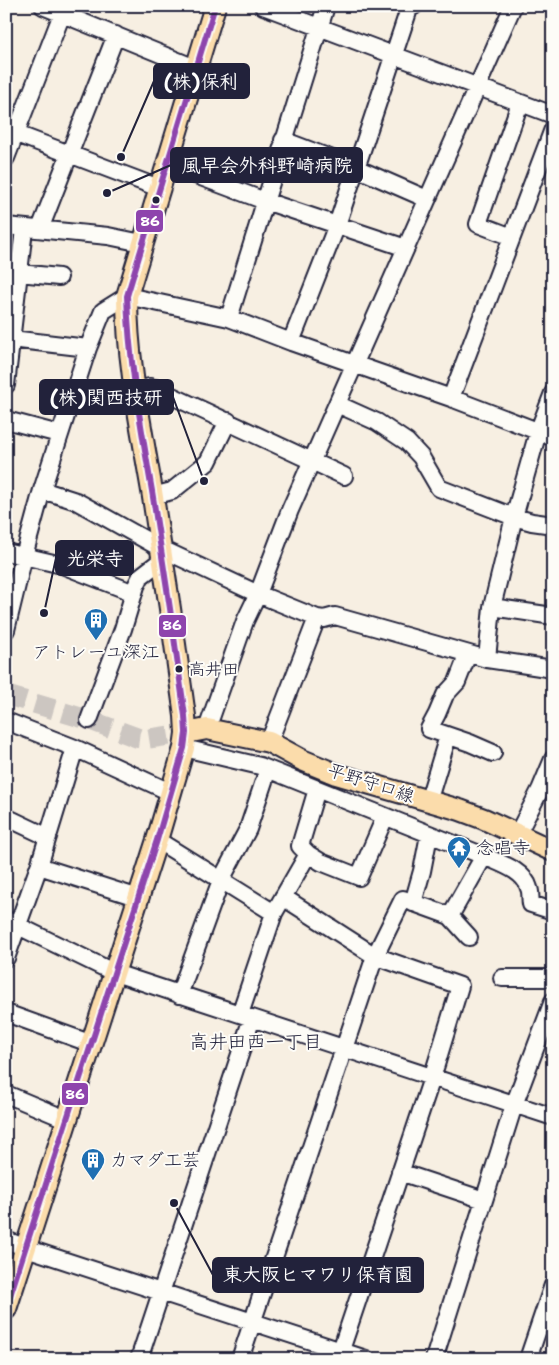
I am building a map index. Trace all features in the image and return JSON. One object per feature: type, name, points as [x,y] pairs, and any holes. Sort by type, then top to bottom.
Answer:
[{"type":"main road","points":[[6,1309],[139,898],[172,793],[185,741],[162,554],[135,391],[127,326],[127,296],[158,188],[215,6]]},
{"type":"main road","name":"平野守口線","points":[[185,741],[207,729],[269,742],[302,760],[336,774],[476,816],[553,851]]},
{"type":"street","points":[[43,6],[196,68]]},
{"type":"street","points":[[263,6],[553,115]]},
{"type":"street","points":[[229,318],[326,6]]},
{"type":"street","points":[[291,342],[337,225],[409,9],[414,6]]},
{"type":"street","points":[[207,729],[245,621],[258,594],[290,510],[356,365],[476,86],[513,6]]},
{"type":"street","points":[[6,158],[11,132],[62,14]]},
{"type":"street","points":[[6,385],[19,273],[32,229],[70,154],[116,35]]},
{"type":"street","points":[[512,237],[478,224],[520,103]]},
{"type":"street","points":[[451,398],[553,129]]},
{"type":"street","points":[[11,132],[158,188]]},
{"type":"street","points":[[284,140],[356,168],[427,199]]},
{"type":"street","points":[[166,164],[265,201],[406,248]]},
{"type":"street","points":[[6,226],[116,237],[142,242]]},
{"type":"street","points":[[19,273],[58,277]]},
{"type":"street","points":[[6,630],[42,490],[88,348],[103,311],[127,296],[229,318],[546,434]]},
{"type":"street","points":[[11,339],[88,348]]},
{"type":"street","points":[[135,391],[150,387],[156,388],[344,476]]},
{"type":"street","points":[[487,659],[492,606],[514,517],[546,434],[553,393]]},
{"type":"street","points":[[337,404],[377,422],[407,442],[421,457],[439,488],[514,517],[553,525]]},
{"type":"street","points":[[6,420],[59,434]]},
{"type":"street","points":[[153,496],[172,491],[208,462],[228,421]]},
{"type":"street","points":[[42,490],[76,501],[162,554],[317,618],[324,619],[336,616],[487,659],[553,669]]},
{"type":"street","points":[[6,552],[62,565],[134,593]]},
{"type":"street","points":[[89,720],[141,576],[162,554]]},
{"type":"street","points":[[492,606],[553,616]]},
{"type":"street","points":[[269,742],[317,618]]},
{"type":"street","points":[[468,654],[457,682],[445,695],[438,714],[428,729],[470,742],[493,753]]},
{"type":"street","points":[[6,721],[75,748],[172,793]]},
{"type":"street","points":[[428,802],[448,736]]},
{"type":"street","points":[[185,741],[268,769],[513,869],[529,887],[531,904],[553,911]]},
{"type":"street","points":[[6,958],[12,922],[39,866],[75,748]]},
{"type":"street","points":[[517,835],[540,790],[553,759]]},
{"type":"street","points":[[178,995],[221,880],[248,829],[268,769]]},
{"type":"street","points":[[317,790],[300,846],[308,854],[321,862],[358,877],[385,817]]},
{"type":"street","points":[[6,817],[48,837]]},
{"type":"street","points":[[413,903],[422,871],[429,834]]},
{"type":"street","points":[[157,840],[274,913]]},
{"type":"street","points":[[139,1359],[246,1016],[274,913],[308,854]]},
{"type":"street","points":[[450,916],[484,856]]},
{"type":"street","points":[[39,866],[139,898]]},
{"type":"street","points":[[283,897],[375,956],[460,986],[432,1078],[340,1355]]},
{"type":"street","points":[[240,1359],[375,956],[403,900],[450,916],[469,937]]},
{"type":"street","points":[[12,922],[115,973],[553,1117]]},
{"type":"street","points":[[502,978],[553,978]]},
{"type":"street","points":[[434,1359],[514,1105],[553,1001]]},
{"type":"street","points":[[6,1013],[92,1044]]},
{"type":"street","points":[[6,1094],[68,1120]]},
{"type":"street","points":[[400,1172],[484,1200]]},
{"type":"street","points":[[6,1240],[252,1322],[340,1355],[366,1359]]},
{"type":"street","points":[[528,1359],[553,1285]]},
{"type":"tunnel","points":[[6,695],[89,720],[138,738],[147,739],[186,733]]},
{"type":"transit line","name":"86","points":[[6,1308],[157,840],[184,748],[186,733],[185,716],[161,547],[136,394],[127,296],[215,6]]},
{"type":"place","name":"(株)保利","points":[[121,157]]},
{"type":"place","name":"風早会外科野崎病院","points":[[107,193]]},
{"type":"place","name":"(株)関西技研","points":[[204,481]]},
{"type":"place","name":"光栄寺","points":[[44,613]]},
{"type":"place","name":"アトレーユ深江","points":[[96,641]]},
{"type":"place","name":"高井田","points":[[179,669]]},
{"type":"place","name":"念唱寺","points":[[459,869]]},
{"type":"place","name":"カマダ工芸","points":[[93,1181]]},
{"type":"place","name":"東大阪ヒマワリ保育園","points":[[174,1203]]},
{"type":"district","name":"高井田西一丁目","points":[[256,1041]]}]
